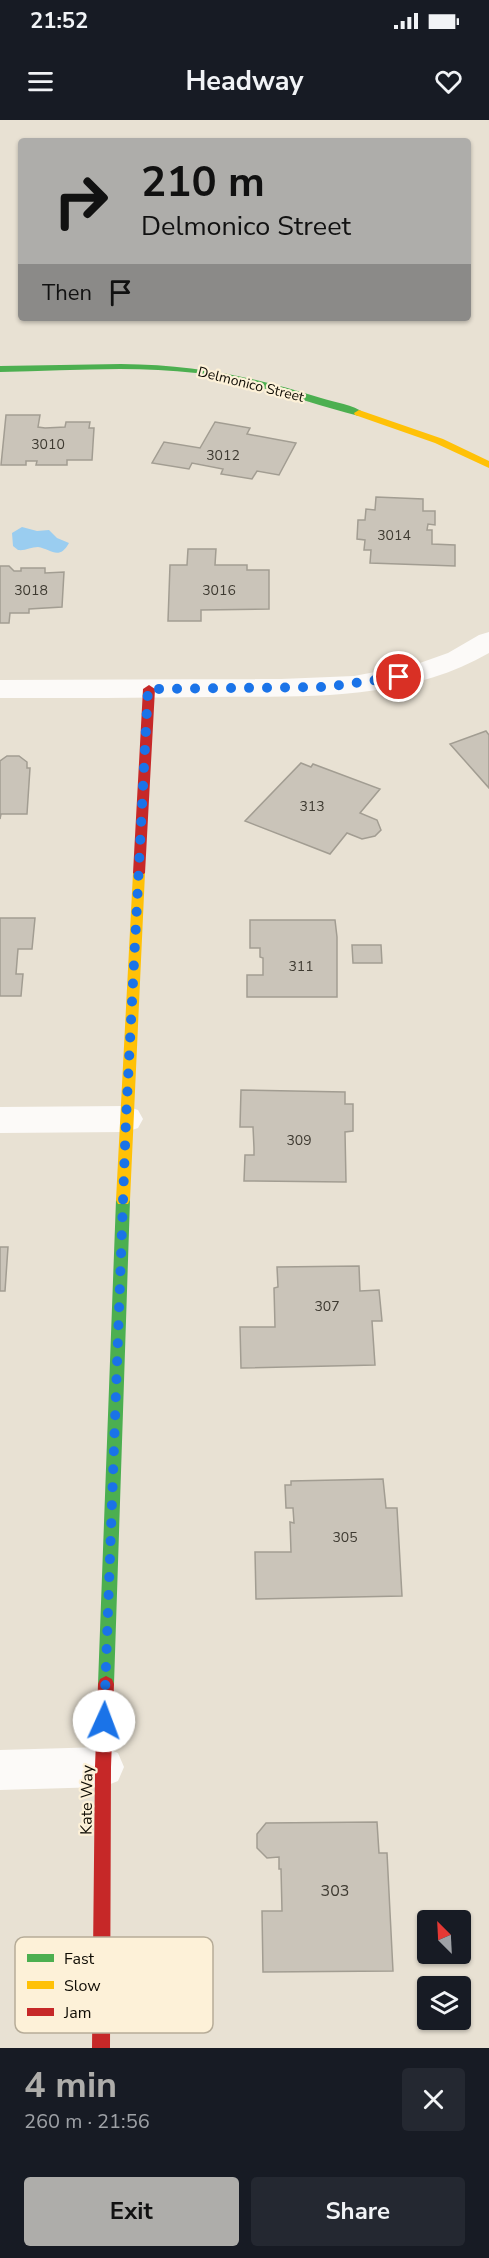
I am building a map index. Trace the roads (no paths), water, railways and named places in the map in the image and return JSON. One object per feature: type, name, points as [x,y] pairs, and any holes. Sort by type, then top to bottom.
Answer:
[{"type":"street","name":"Delmonico Street","points":[[0,369],[182,369],[214,373],[331,404],[415,432],[463,451],[489,465]]},
{"type":"street","points":[[0,689],[326,687],[382,681],[432,669],[475,651],[489,641]]},
{"type":"street","name":"Kate Way","points":[[101,1937],[102,1767],[126,1119],[148,689]]},
{"type":"street","points":[[0,1120],[126,1119]]},
{"type":"street","points":[[0,1770],[102,1767]]},
{"type":"street","name":"Kate Way","points":[[101,2033],[101,2048]]},
{"type":"water","points":[[22,527],[37,531],[49,530],[57,538],[69,543],[62,552],[58,553],[38,547],[18,550],[13,546],[12,533]]}]
